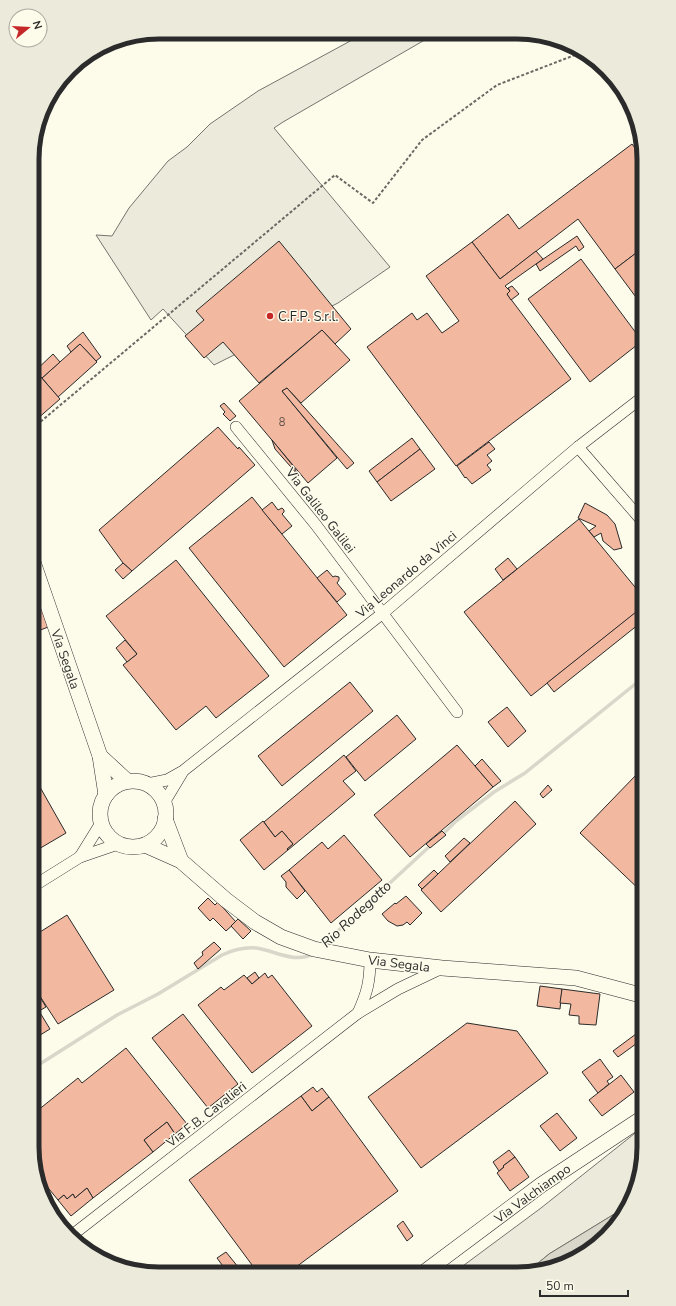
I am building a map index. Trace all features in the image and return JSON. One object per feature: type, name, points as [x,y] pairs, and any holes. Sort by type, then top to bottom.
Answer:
[{"type":"street","name":"Via Leonardo da Vinci","points":[[147,784],[167,780],[183,771],[383,613],[578,447],[637,401]]},
{"type":"street","name":"Via Galileo Galilei","points":[[236,427],[316,525],[456,712]]},
{"type":"street","points":[[578,447],[637,515]]},
{"type":"street","name":"Via Segala","points":[[39,570],[100,756],[106,795],[100,808],[101,823]]},
{"type":"street","name":"Via Segala","points":[[100,756],[127,781]]},
{"type":"street","name":"Via Leonardo da Vinci","points":[[164,803],[183,771]]},
{"type":"street","points":[[106,795],[118,784],[127,781],[141,782],[154,789],[164,803]]},
{"type":"street","name":"Via Segala","points":[[118,844],[127,847],[136,847],[145,845],[155,839],[162,830],[165,819],[166,811],[164,803]]},
{"type":"street","name":"Via Segala","points":[[165,819],[181,861]]},
{"type":"street","points":[[101,823],[104,831],[118,844]]},
{"type":"street","points":[[80,857],[101,823]]},
{"type":"street","points":[[39,883],[80,857],[118,844]]},
{"type":"street","name":"Via Segala","points":[[145,845],[181,861],[254,922],[281,937],[314,949],[370,960],[442,968],[576,978],[637,994]]},
{"type":"street","name":"Via F.B. Cavalieri","points":[[358,1013],[366,996],[370,973],[370,960]]},
{"type":"street","name":"Via F.B. Cavalieri","points":[[76,1233],[358,1013],[398,989],[442,968]]},
{"type":"street","name":"Via Valchiampo","points":[[431,1267],[541,1185],[637,1120]]},
{"type":"path","points":[[39,423],[335,175],[373,203],[422,140],[497,85],[577,55]]},
{"type":"shaded area","points":[[354,39],[426,39],[274,128],[390,267],[338,303],[214,365],[163,309],[151,320],[96,235],[112,236],[129,208],[168,161],[187,147],[210,124],[258,91]]},
{"type":"shaded area","points":[[637,1132],[635,1171],[631,1186],[618,1212],[549,1254],[535,1266],[461,1267],[541,1208]]},
{"type":"shaded area","points":[[618,1212],[602,1232],[584,1247],[556,1261],[535,1266],[549,1254]]},
{"type":"building","points":[[632,144],[636,150],[637,252],[615,269],[578,219],[500,279],[472,242],[508,214],[519,229]]},
{"type":"building","points":[[577,236],[584,247],[579,251],[576,246],[540,271],[536,264]]},
{"type":"building","name":"C.F.P. S.r.l.","points":[[279,241],[351,329],[335,344],[322,330],[259,383],[223,342],[204,358],[185,336],[204,320],[196,311]]},
{"type":"building","points":[[472,242],[500,279],[536,251],[543,259],[505,286],[510,291],[507,294],[571,379],[456,466],[367,347],[412,313],[417,320],[427,313],[442,333],[459,321],[426,276]]},
{"type":"building","points":[[637,252],[637,299],[615,269]]},
{"type":"building","points":[[581,259],[637,334],[637,345],[590,382],[528,299]]},
{"type":"building","points":[[512,286],[519,294],[511,300],[507,294],[510,291],[508,288]]},
{"type":"building","name":"C.F.P. S.r.l.","points":[[322,330],[350,360],[301,403],[287,388],[282,391],[337,458],[308,483],[239,401]]},
{"type":"building","points":[[83,332],[101,357],[96,361],[80,344],[71,352],[67,346]]},
{"type":"building","points":[[80,344],[97,362],[58,397],[42,378]]},
{"type":"building","points":[[53,354],[60,362],[42,378],[40,376],[39,377],[39,367]]},
{"type":"building","points":[[40,376],[60,399],[39,417]]},
{"type":"building","points":[[287,388],[354,463],[347,469],[282,391]]},
{"type":"building","points":[[224,403],[236,416],[230,421],[223,414],[225,412],[220,406]]},
{"type":"building","points":[[218,427],[255,465],[132,571],[123,563],[99,530]]},
{"type":"building","points":[[412,438],[420,449],[377,482],[369,471]]},
{"type":"building","points":[[272,440],[294,467],[298,475],[275,449]]},
{"type":"building","points":[[489,442],[495,449],[487,455],[492,461],[487,465],[491,470],[472,484],[466,477],[465,478],[457,466]]},
{"type":"building","points":[[420,449],[435,469],[391,501],[377,482]]},
{"type":"building","points":[[252,497],[347,615],[284,667],[189,548]]},
{"type":"building","points":[[272,502],[278,510],[282,508],[284,510],[282,514],[292,526],[282,534],[262,510]]},
{"type":"building","points":[[585,503],[607,515],[615,524],[622,548],[614,550],[603,541],[601,533],[594,537],[589,531],[596,526],[578,518]]},
{"type":"building","points":[[579,519],[637,589],[637,612],[531,696],[464,612]]},
{"type":"building","points":[[508,558],[517,569],[503,580],[495,569]]},
{"type":"building","points":[[176,560],[269,676],[216,718],[206,706],[176,730],[123,665],[137,654],[106,616]]},
{"type":"building","points":[[123,563],[132,571],[123,579],[115,570]]},
{"type":"building","points":[[327,570],[333,577],[339,577],[337,583],[346,594],[337,602],[317,578]]},
{"type":"building","points":[[39,601],[48,627],[39,631]]},
{"type":"building","points":[[637,611],[637,626],[554,692],[547,683]]},
{"type":"building","points":[[125,640],[137,654],[127,662],[116,648]]},
{"type":"building","points":[[350,682],[373,711],[282,786],[258,756]]},
{"type":"building","points":[[507,707],[526,731],[508,747],[488,722]]},
{"type":"building","points":[[397,715],[416,739],[365,781],[346,757]]},
{"type":"building","points":[[457,745],[493,787],[410,857],[374,815]]},
{"type":"building","points":[[344,755],[356,771],[343,781],[355,794],[288,850],[287,849],[293,844],[282,831],[275,837],[264,822]]},
{"type":"building","points":[[482,759],[501,781],[493,787],[475,766]]},
{"type":"building","points":[[637,774],[637,887],[580,833]]},
{"type":"building","points":[[39,785],[66,833],[39,849]]},
{"type":"building","points":[[548,785],[552,790],[543,798],[540,794]]},
{"type":"building","points":[[515,801],[536,824],[441,912],[421,890]]},
{"type":"building","points":[[263,821],[275,837],[282,831],[293,844],[264,870],[240,840]]},
{"type":"building","points":[[442,831],[446,835],[430,848],[426,844]]},
{"type":"building","points":[[344,835],[382,880],[331,923],[289,870],[322,842],[328,849]]},
{"type":"building","points":[[464,838],[470,843],[450,862],[445,856]]},
{"type":"building","points":[[289,870],[305,891],[297,899],[286,887],[286,882],[281,876]]},
{"type":"building","points":[[434,870],[438,874],[422,889],[418,885]]},
{"type":"building","points":[[406,896],[422,913],[410,925],[407,922],[403,925],[397,926],[388,921],[382,914]]},
{"type":"building","points":[[208,898],[215,905],[218,902],[236,922],[226,931],[213,918],[210,921],[198,908]]},
{"type":"building","points":[[67,915],[114,990],[58,1024],[39,995],[39,933]]},
{"type":"building","points":[[238,919],[251,931],[243,939],[231,926]]},
{"type":"building","points":[[214,942],[221,949],[198,969],[194,963],[203,955],[202,952]]},
{"type":"building","points":[[255,972],[259,978],[252,984],[247,978]]},
{"type":"building","points":[[265,973],[268,978],[272,975],[312,1026],[252,1073],[198,1005],[221,987],[224,990],[244,975],[252,984]]},
{"type":"building","points":[[540,986],[562,989],[560,1009],[537,1006]]},
{"type":"building","points":[[562,989],[600,994],[596,1025],[579,1024],[579,1016],[569,1015],[571,1004],[560,1003]]},
{"type":"building","points":[[39,996],[46,1007],[39,1011]]},
{"type":"building","points":[[39,1011],[50,1029],[39,1036]]},
{"type":"building","points":[[183,1014],[238,1084],[208,1108],[152,1038]]},
{"type":"building","points":[[467,1023],[517,1031],[548,1073],[421,1168],[368,1097]]},
{"type":"building","points":[[637,1033],[637,1043],[618,1057],[613,1051]]},
{"type":"building","points":[[126,1048],[187,1124],[175,1134],[167,1122],[144,1140],[153,1152],[93,1198],[87,1188],[75,1198],[73,1194],[67,1199],[64,1195],[58,1200],[44,1183],[41,1171],[39,1147],[39,1109],[78,1078],[82,1083]]},
{"type":"building","points":[[600,1059],[613,1077],[607,1081],[609,1084],[598,1093],[582,1072]]},
{"type":"building","points":[[621,1075],[634,1092],[602,1116],[589,1100]]},
{"type":"building","points":[[313,1087],[317,1092],[322,1088],[329,1097],[312,1111],[301,1096]]},
{"type":"building","points":[[301,1096],[312,1111],[329,1097],[398,1191],[296,1267],[254,1267],[189,1180]]},
{"type":"building","points":[[557,1113],[577,1138],[560,1151],[540,1126]]},
{"type":"building","points":[[167,1122],[175,1134],[153,1152],[144,1140]]},
{"type":"building","points":[[509,1150],[515,1157],[499,1171],[493,1162]]},
{"type":"building","points":[[515,1157],[529,1177],[510,1191],[497,1173],[504,1167],[503,1166]]},
{"type":"building","points":[[87,1188],[93,1198],[71,1216],[58,1200],[64,1195],[67,1199],[73,1194],[75,1198]]},
{"type":"building","points":[[403,1221],[413,1236],[407,1241],[397,1226]]},
{"type":"building","points":[[226,1252],[238,1267],[224,1267],[217,1258]]},
{"type":"waterway","name":"Rio Rodegotto","points":[[442,835],[456,821],[494,792],[525,773],[637,683]]},
{"type":"waterway","name":"Rio Rodegotto","points":[[323,946],[431,845]]},
{"type":"waterway","name":"Rio Rodegotto","points":[[39,1065],[117,1015],[158,994],[226,953],[247,948],[263,949],[285,956],[300,958],[314,953]]},
{"type":"place","name":"C.F.P. S.r.l.","points":[[270,316]]}]
